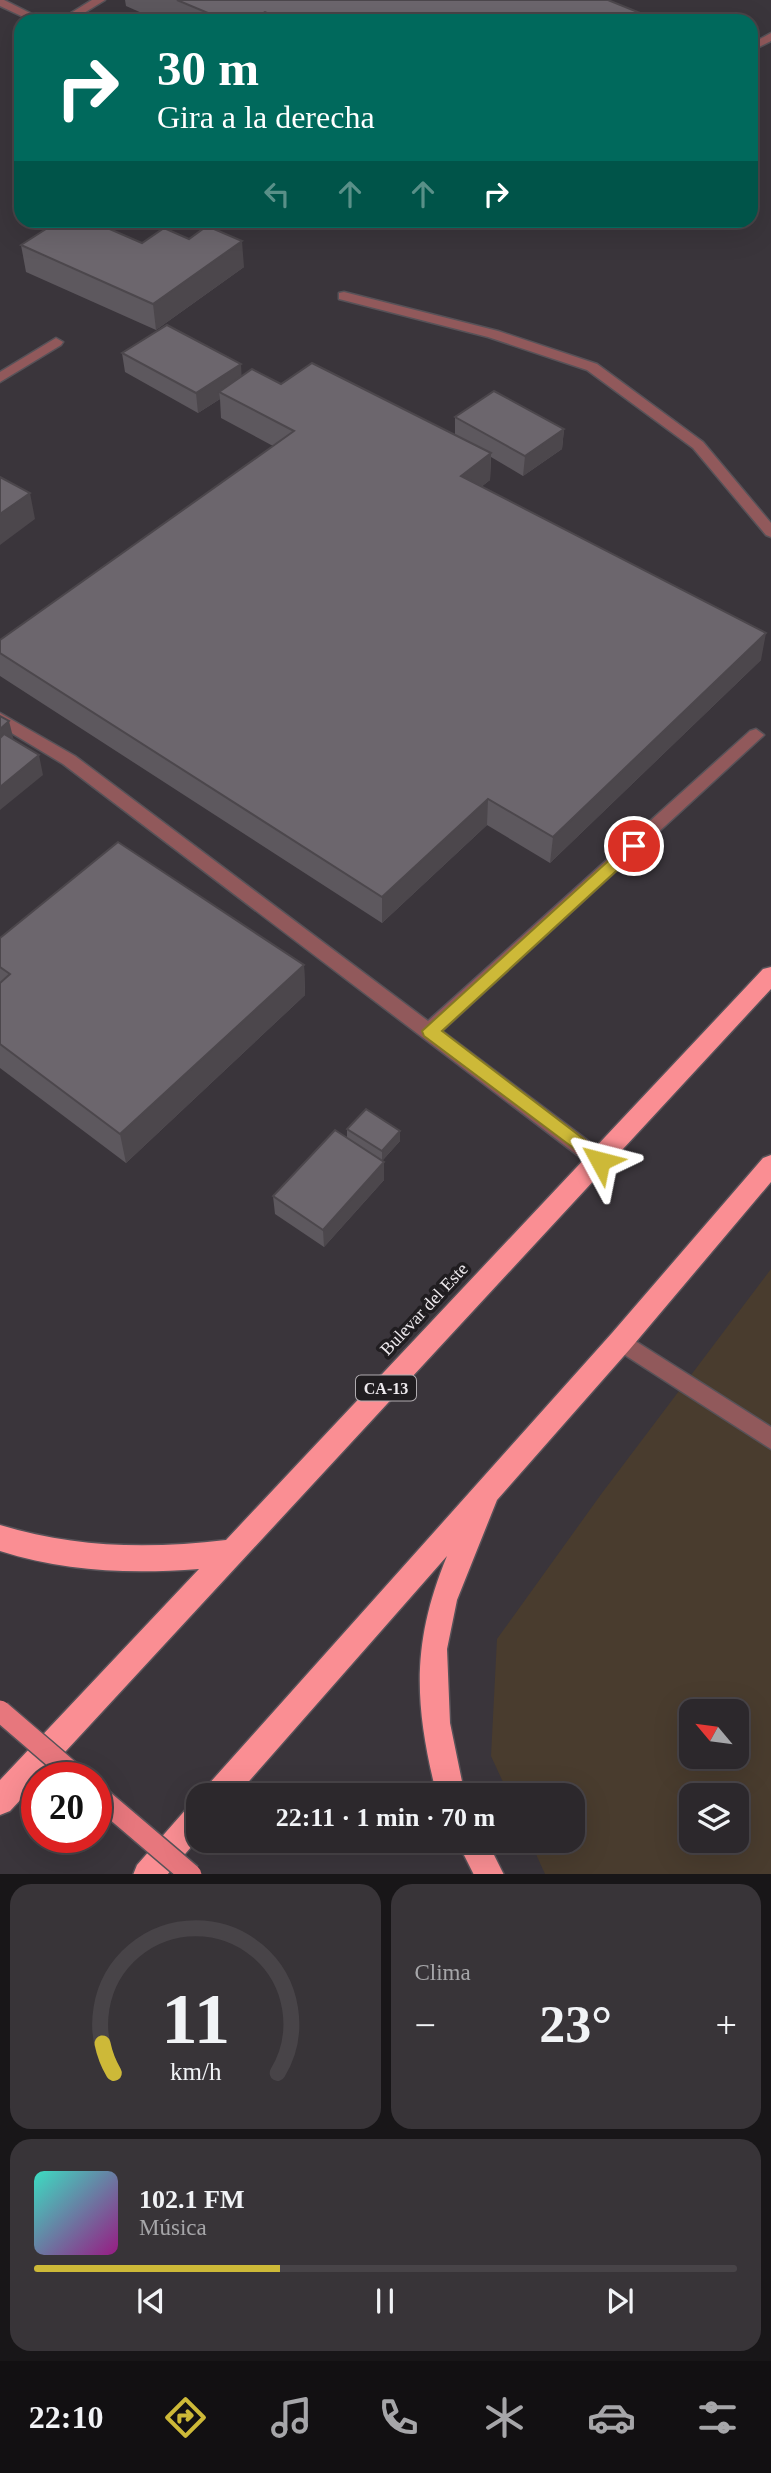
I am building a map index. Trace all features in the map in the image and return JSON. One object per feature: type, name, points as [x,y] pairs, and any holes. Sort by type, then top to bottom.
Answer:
[{"type":"highway","name":"Bulevar del Este","points":[[0,1801],[771,975]]},
{"type":"highway","points":[[228,1783],[621,1341],[771,1165]]},
{"type":"highway","points":[[447,1783],[433,1701],[433,1657],[444,1601],[490,1486]]},
{"type":"highway","points":[[0,1538],[91,1558],[189,1557],[232,1552]]},
{"type":"highway","points":[[147,1874],[186,1830]]},
{"type":"highway","points":[[478,1853],[490,1874]]},
{"type":"main road","points":[[0,1711],[59,1762]]},
{"type":"main road","points":[[112,1807],[191,1874]]},
{"type":"lane","points":[[75,14],[100,0]]},
{"type":"lane","points":[[0,2],[26,14]]},
{"type":"lane","points":[[344,296],[493,334],[592,367],[698,445],[771,532]]},
{"type":"lane","points":[[0,378],[56,342]]},
{"type":"lane","points":[[0,719],[69,760],[600,1161]]},
{"type":"lane","points":[[430,1031],[756,735]]},
{"type":"lane","points":[[621,1341],[771,1439]]},
{"type":"shaded area","points":[[771,1269],[771,1874],[545,1874],[535,1853],[585,1853],[585,1783],[503,1783],[491,1756],[497,1639],[602,1493]]},
{"type":"building","points":[[177,0],[608,0],[643,14],[265,12],[210,14]]},
{"type":"building","points":[[48,228],[107,228],[142,243],[164,228],[189,239],[204,228],[212,228],[242,241],[153,304],[21,245]]},
{"type":"building","points":[[167,325],[241,364],[196,393],[122,353]]},
{"type":"building","points":[[312,363],[491,453],[461,476],[766,633],[553,837],[488,799],[382,897],[0,653],[0,640],[294,431],[219,392],[252,369],[281,384]]},
{"type":"building","points":[[494,391],[564,429],[525,456],[455,417]]},
{"type":"building","points":[[0,477],[30,493],[0,514]]},
{"type":"building","points":[[0,716],[9,721],[0,729]]},
{"type":"building","points":[[4,734],[39,755],[0,787],[0,738]]},
{"type":"building","points":[[118,842],[304,965],[120,1134],[0,1044],[0,983],[10,974],[0,967],[0,938]]},
{"type":"building","points":[[366,1109],[400,1131],[382,1151],[347,1129]]},
{"type":"building","points":[[335,1130],[384,1162],[323,1230],[273,1196]]},
{"type":"route","points":[[600,1161],[430,1031],[634,846]]}]
